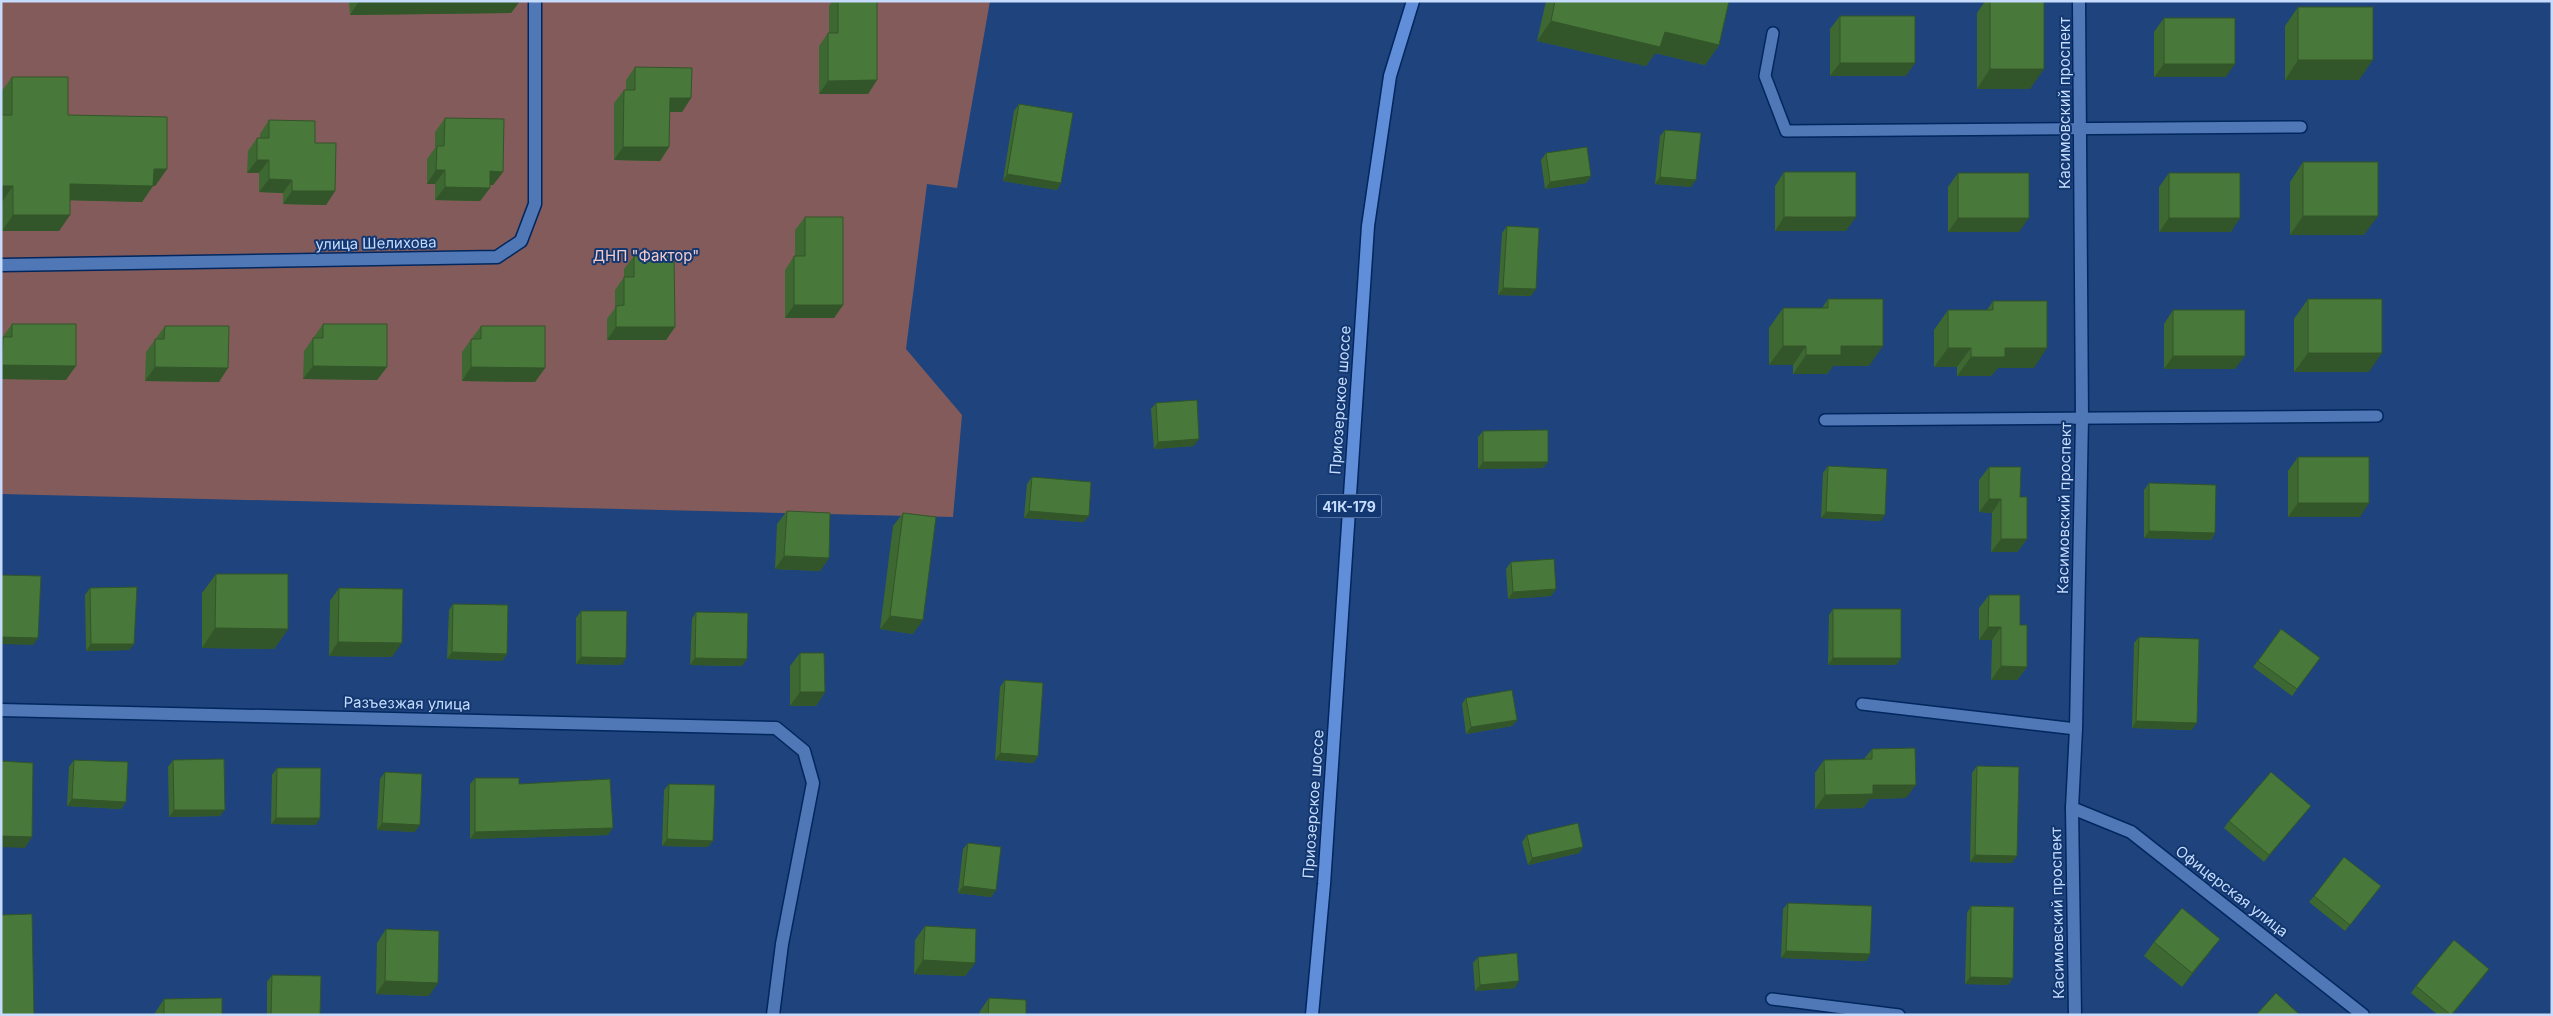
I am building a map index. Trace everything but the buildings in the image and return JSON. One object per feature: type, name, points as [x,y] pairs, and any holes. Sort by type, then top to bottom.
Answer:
[{"type":"main road","name":"Приозерское шоссе","points":[[1312,1015],[1324,884],[1368,226],[1390,76],[1413,1]]},
{"type":"street","name":"улица Шелихова","points":[[1,265],[497,257],[521,241],[535,204],[535,1]]},
{"type":"street","name":"Касимовский проспект","points":[[2075,1015],[2072,808],[2076,729],[2082,418],[2079,1]]},
{"type":"street","name":"Разъезжая улица","points":[[1,710],[776,728],[804,750],[813,784],[782,944],[774,1015]]},
{"type":"street","name":"Офицерская улица","points":[[2072,808],[2131,832],[2363,1015]]},
{"type":"lane","points":[[1773,33],[1765,76],[1786,130],[2301,127]]},
{"type":"lane","points":[[1826,420],[2377,416]]},
{"type":"lane","points":[[1862,704],[2076,729]]},
{"type":"lane","points":[[1772,999],[1899,1015]]},
{"type":"green space","name":"ДНП \"Фактор\"","points":[[1,1],[990,1],[957,188],[927,184],[906,349],[962,415],[953,517],[1,494]]}]
